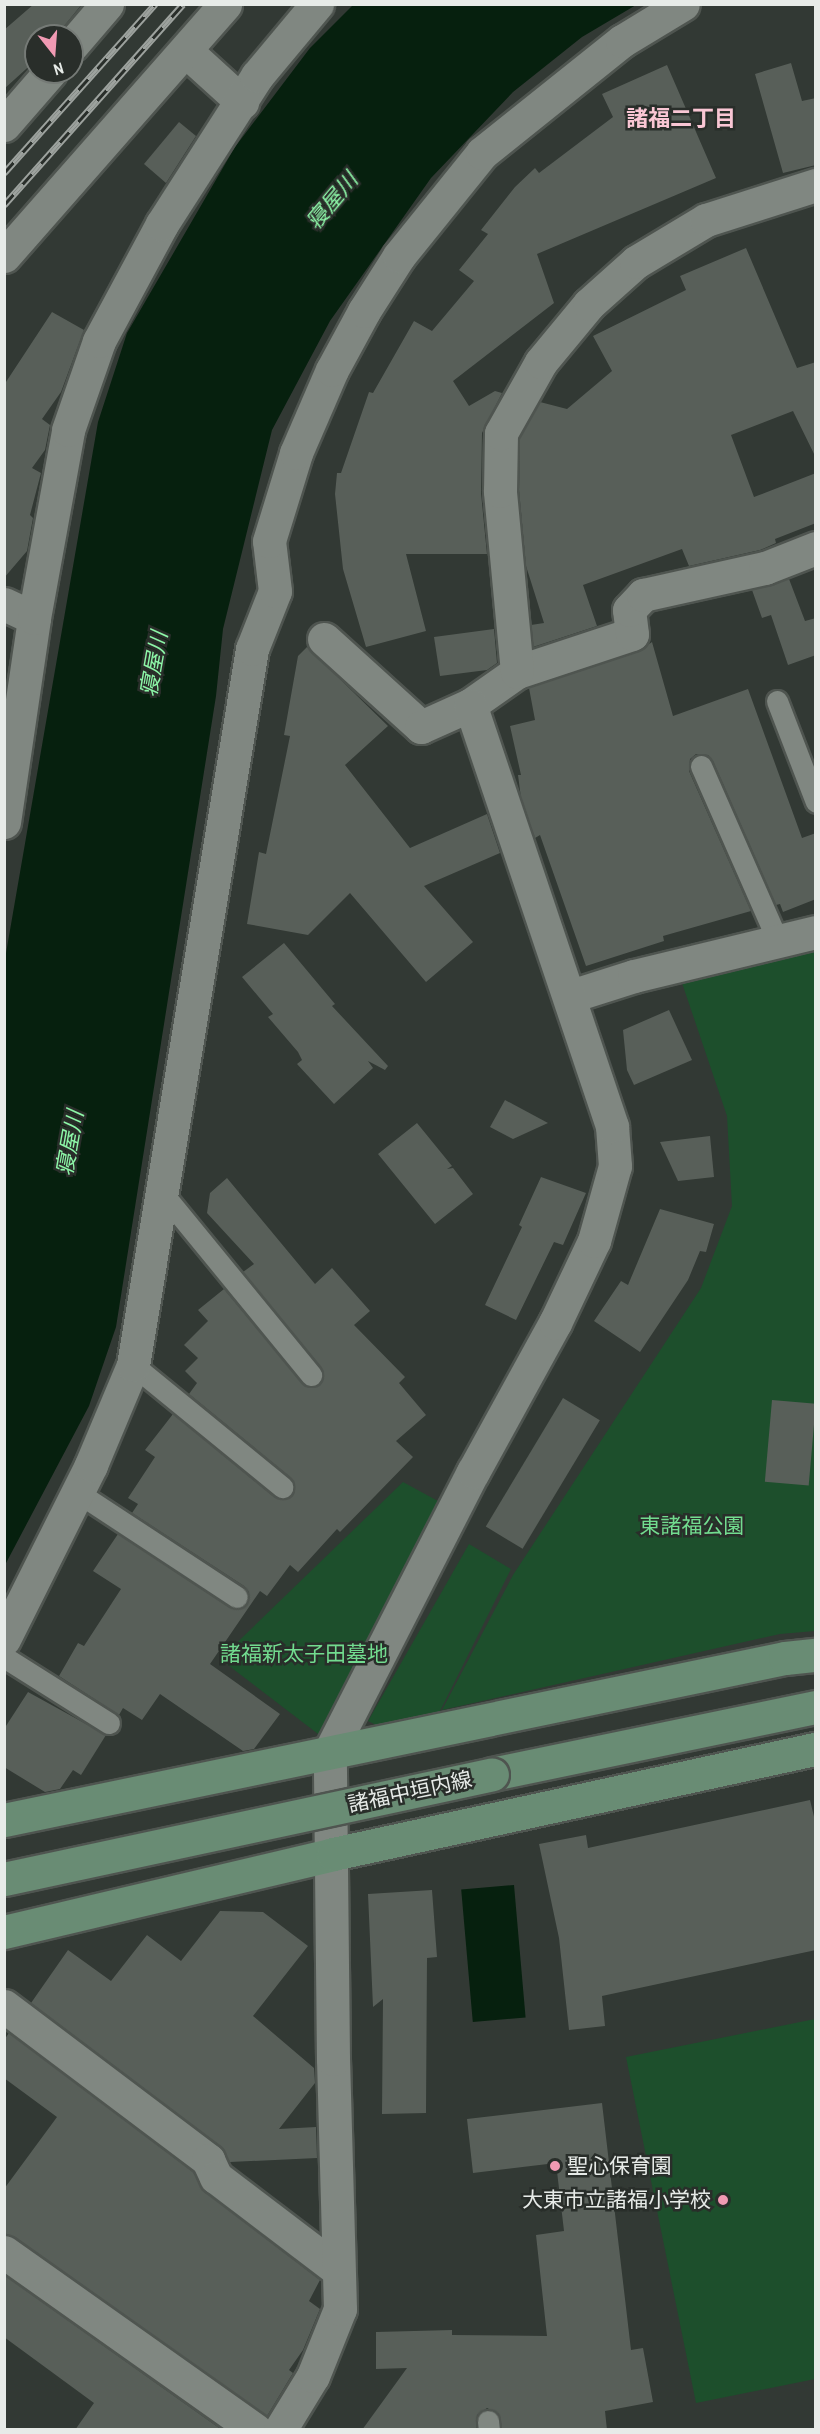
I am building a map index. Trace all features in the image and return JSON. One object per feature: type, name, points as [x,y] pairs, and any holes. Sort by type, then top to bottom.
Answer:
[{"type":"street","points":[[84,31],[107,4]]},
{"type":"street","points":[[4,256],[225,4]]},
{"type":"street","points":[[4,822],[34,618],[68,430],[99,341],[162,224],[257,76],[316,4]]},
{"type":"street","points":[[4,1639],[77,1492],[133,1365],[252,649],[275,591],[269,541],[296,453],[332,370],[364,311],[399,256],[475,161],[528,112],[622,41],[683,4]]},
{"type":"street","points":[[186,51],[242,102]]},
{"type":"street","points":[[4,125],[40,84]]},
{"type":"street","points":[[517,672],[500,491],[501,433],[541,362],[589,303],[636,262],[706,220],[816,185]]},
{"type":"street","points":[[324,639],[421,727],[470,705],[517,672],[632,634],[629,610],[643,595],[765,568],[816,548]]},
{"type":"street","points":[[4,604],[34,618]]},
{"type":"street","points":[[280,2430],[313,2376],[340,2308],[330,1751],[472,1473],[555,1323],[594,1241],[615,1166],[612,1126],[571,996],[470,705]]},
{"type":"street","points":[[571,996],[777,939],[816,932]]},
{"type":"street","points":[[4,1820],[330,1751],[816,1655]]},
{"type":"street","name":"諸福中垣内線","points":[[4,1879],[816,1707]]},
{"type":"street","points":[[4,1932],[333,1854],[816,1749]]},
{"type":"street","points":[[4,2006],[208,2160],[216,2177],[338,2270]]},
{"type":"street","points":[[4,2252],[255,2430]]},
{"type":"lane","points":[[777,701],[816,802]]},
{"type":"lane","points":[[701,766],[777,939]]},
{"type":"lane","points":[[163,1194],[311,1375]]},
{"type":"lane","points":[[133,1365],[282,1487]]},
{"type":"lane","points":[[77,1492],[237,1597]]},
{"type":"lane","points":[[4,1657],[109,1723]]},
{"type":"green space","name":"東諸福公園","points":[[815,947],[815,1631],[780,1634],[442,1710],[513,1575],[701,1288],[732,1206],[727,1116],[681,980]]},
{"type":"green space","name":"諸福新太子田墓地","points":[[403,1482],[447,1506],[322,1737],[220,1659]]},
{"type":"green space","points":[[469,1544],[511,1569],[434,1723],[390,1732],[368,1721]]},
{"type":"green space","points":[[815,2019],[815,2379],[696,2403],[626,2057]]},
{"type":"water","name":"寝屋川","points":[[354,4],[636,5],[582,37],[513,92],[431,178],[330,321],[272,430],[223,629],[216,696],[116,1327],[89,1406],[5,1565],[5,959],[98,422],[127,333],[235,147],[310,48]]},
{"type":"water","points":[[514,1885],[526,2017],[473,2022],[461,1890]]},
{"type":"building","points":[[34,4],[82,4],[66,24],[24,24],[24,71],[4,89],[4,30]]},
{"type":"building","points":[[791,63],[802,101],[816,98],[816,165],[783,173],[755,74]]},
{"type":"building","points":[[667,65],[716,178],[537,254],[554,303],[453,381],[469,406],[495,391],[502,393],[482,433],[481,493],[487,554],[406,554],[426,631],[366,647],[343,569],[335,494],[337,473],[341,473],[369,392],[373,393],[414,321],[432,331],[474,281],[459,270],[488,234],[481,230],[515,187],[535,168],[539,173],[613,117],[602,94]]},
{"type":"building","points":[[179,122],[196,136],[166,183],[144,164]]},
{"type":"building","points":[[746,248],[797,368],[816,362],[816,458],[793,411],[731,435],[754,497],[816,473],[816,523],[775,539],[776,543],[760,550],[689,566],[682,549],[583,585],[597,626],[533,647],[531,625],[544,623],[526,566],[519,490],[520,438],[540,402],[567,409],[612,371],[593,336],[686,290],[680,276]]},
{"type":"building","points":[[52,312],[84,330],[61,392],[42,419],[50,425],[45,450],[32,468],[41,473],[30,515],[33,518],[27,551],[4,578],[4,385]]},
{"type":"building","points":[[789,579],[805,621],[816,618],[816,655],[788,665],[771,615],[762,618],[752,590]]},
{"type":"building","points":[[494,629],[497,663],[487,670],[440,676],[434,637]]},
{"type":"building","points":[[652,642],[673,716],[748,689],[802,838],[816,833],[816,899],[783,912],[780,904],[776,905],[713,761],[708,755],[696,754],[690,759],[689,771],[751,911],[663,936],[664,941],[586,966],[540,835],[535,838],[521,798],[518,775],[521,775],[510,726],[535,720],[529,688],[638,652]]},
{"type":"building","points":[[307,647],[388,726],[345,765],[410,848],[487,814],[500,853],[424,886],[473,942],[426,982],[350,893],[308,935],[247,924],[259,852],[266,854],[290,736],[284,735],[298,656]]},
{"type":"building","points":[[284,943],[335,1004],[332,1006],[388,1066],[385,1070],[368,1061],[373,1068],[334,1104],[297,1064],[302,1060],[298,1052],[268,1017],[273,1014],[242,977]]},
{"type":"building","points":[[669,1010],[692,1060],[634,1085],[627,1070],[623,1030]]},
{"type":"building","points":[[505,1100],[548,1123],[513,1139],[490,1127]]},
{"type":"building","points":[[417,1123],[452,1166],[447,1169],[453,1168],[473,1194],[435,1224],[378,1154]]},
{"type":"building","points":[[710,1136],[714,1177],[678,1181],[660,1142]]},
{"type":"building","points":[[541,1177],[586,1193],[563,1245],[554,1242],[516,1320],[485,1305],[522,1227],[519,1225]]},
{"type":"building","points":[[227,1178],[315,1284],[332,1268],[370,1311],[354,1325],[405,1377],[399,1383],[426,1415],[396,1441],[413,1457],[340,1532],[337,1529],[298,1572],[290,1565],[267,1596],[260,1591],[210,1664],[280,1714],[254,1749],[243,1751],[160,1694],[142,1720],[123,1708],[119,1715],[59,1676],[78,1643],[84,1646],[121,1589],[93,1571],[118,1534],[230,1608],[242,1609],[248,1603],[249,1592],[244,1586],[132,1513],[138,1504],[128,1498],[155,1457],[145,1450],[173,1414],[274,1497],[287,1499],[294,1490],[290,1477],[189,1394],[197,1383],[185,1371],[198,1358],[184,1345],[208,1321],[198,1310],[224,1289],[302,1383],[314,1387],[323,1379],[321,1367],[243,1272],[254,1264],[207,1213],[210,1193]]},
{"type":"building","points":[[660,1209],[714,1224],[706,1252],[700,1251],[688,1280],[640,1352],[594,1321],[621,1281],[628,1285]]},
{"type":"building","points":[[563,1398],[600,1420],[523,1549],[486,1527]]},
{"type":"building","points":[[772,1400],[816,1404],[809,1486],[765,1482]]},
{"type":"building","points":[[28,1692],[106,1735],[81,1775],[73,1770],[60,1789],[45,1792],[4,1767],[4,1729]]},
{"type":"building","points":[[810,1800],[816,1825],[816,1950],[602,1996],[605,2026],[569,2030],[559,1938],[539,1844],[586,1835],[588,1848]]},
{"type":"building","points":[[432,1890],[437,1957],[427,1958],[426,2113],[382,2114],[383,1999],[373,2007],[368,1894]]},
{"type":"building","points":[[220,1911],[263,1912],[308,1946],[253,2016],[314,2068],[315,2083],[279,2129],[316,2127],[317,2158],[230,2162],[219,2145],[31,2003],[68,1950],[111,1981],[147,1935],[181,1961]]},
{"type":"building","points":[[9,2033],[193,2172],[205,2192],[320,2280],[309,2301],[320,2309],[303,2350],[289,2370],[293,2373],[267,2416],[15,2237],[4,2233],[4,2189],[57,2117],[4,2078],[4,2040]]},
{"type":"building","points":[[602,2103],[631,2350],[643,2348],[653,2402],[605,2411],[607,2430],[502,2430],[499,2414],[487,2408],[477,2415],[476,2430],[362,2430],[407,2368],[376,2369],[376,2332],[452,2330],[452,2335],[547,2336],[536,2235],[564,2231],[556,2163],[473,2173],[467,2119]]},
{"type":"building","points":[[4,2275],[222,2430],[75,2430],[94,2403],[4,2337]]},
{"type":"railway","points":[[4,173],[155,4]]},
{"type":"railway","points":[[4,205],[183,4]]},
{"type":"place","name":"聖心保育園","points":[[555,2166]]},
{"type":"place","name":"大東市立諸福小学校","points":[[723,2200]]},
{"type":"district","name":"諸福二丁目","points":[[681,119]]}]
